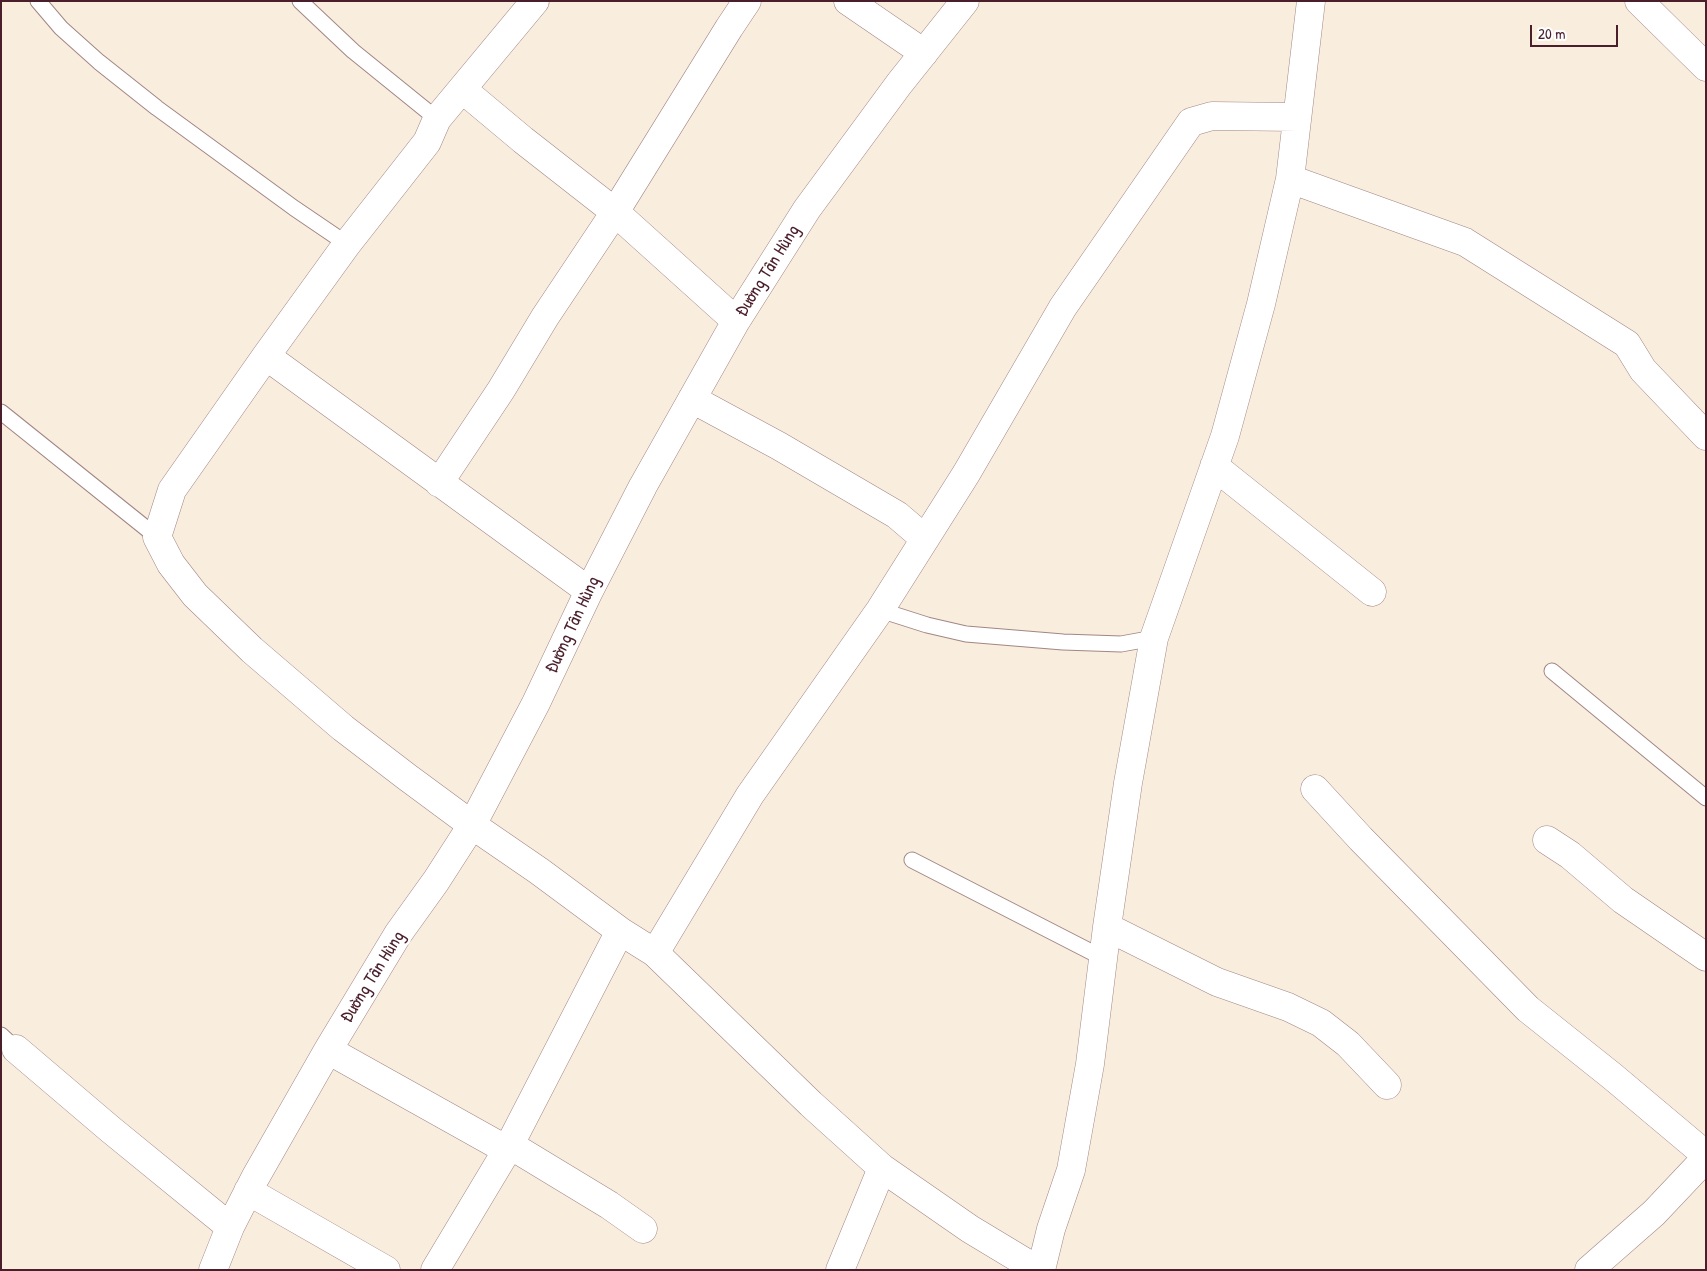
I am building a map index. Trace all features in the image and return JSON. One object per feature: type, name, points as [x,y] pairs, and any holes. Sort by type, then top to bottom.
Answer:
[{"type":"street","points":[[535,1],[437,119],[428,142],[347,244],[266,356],[172,490],[157,537],[171,564],[195,595],[252,650],[343,728],[472,825],[620,931],[655,953],[811,1104],[882,1168],[970,1228],[1040,1270],[1051,1229],[1071,1170],[1090,1064],[1128,782],[1154,638],[1233,410],[1258,313],[1290,179],[1311,1]]},
{"type":"street","points":[[439,483],[501,390],[545,317],[615,212],[747,1]]},
{"type":"street","points":[[848,1],[924,53]]},
{"type":"street","name":"Đường Tân Hùng","points":[[213,1270],[230,1226],[248,1191],[328,1050],[398,934],[436,881],[472,825],[536,703],[589,590],[643,486],[736,321],[807,209],[898,84],[965,1]]},
{"type":"street","points":[[1638,1],[1706,67]]},
{"type":"street","points":[[462,89],[523,140],[615,212],[736,321]]},
{"type":"street","points":[[655,953],[750,795],[880,610],[925,539],[966,474],[1064,306],[1191,122],[1212,116],[1297,117]]},
{"type":"street","points":[[1290,179],[1465,242],[1627,344],[1643,370],[1706,436]]},
{"type":"street","points":[[266,356],[589,590]]},
{"type":"street","points":[[692,399],[779,446],[898,515],[925,539]]},
{"type":"street","points":[[1214,466],[1372,592]]},
{"type":"street","points":[[1315,788],[1361,839],[1528,1009],[1612,1076],[1706,1156],[1654,1213],[1589,1270]]},
{"type":"street","points":[[1547,840],[1570,855],[1623,900],[1706,957]]},
{"type":"street","points":[[1107,927],[1217,982],[1288,1007],[1321,1023],[1348,1044],[1387,1085]]},
{"type":"street","points":[[435,1270],[508,1148],[620,931]]},
{"type":"street","points":[[9,1042],[110,1129],[230,1226]]},
{"type":"street","points":[[328,1050],[609,1205],[643,1230]]},
{"type":"street","points":[[840,1270],[882,1168]]},
{"type":"street","points":[[248,1191],[386,1270]]},
{"type":"lane","points":[[38,1],[67,34],[157,108],[294,208],[347,244]]},
{"type":"lane","points":[[300,1],[353,51],[437,119]]},
{"type":"lane","points":[[1,412],[157,537]]},
{"type":"lane","points":[[880,610],[927,625],[966,634],[1063,642],[1121,644],[1154,638]]},
{"type":"lane","points":[[1552,671],[1706,798]]},
{"type":"lane","points":[[912,860],[1103,958]]}]
